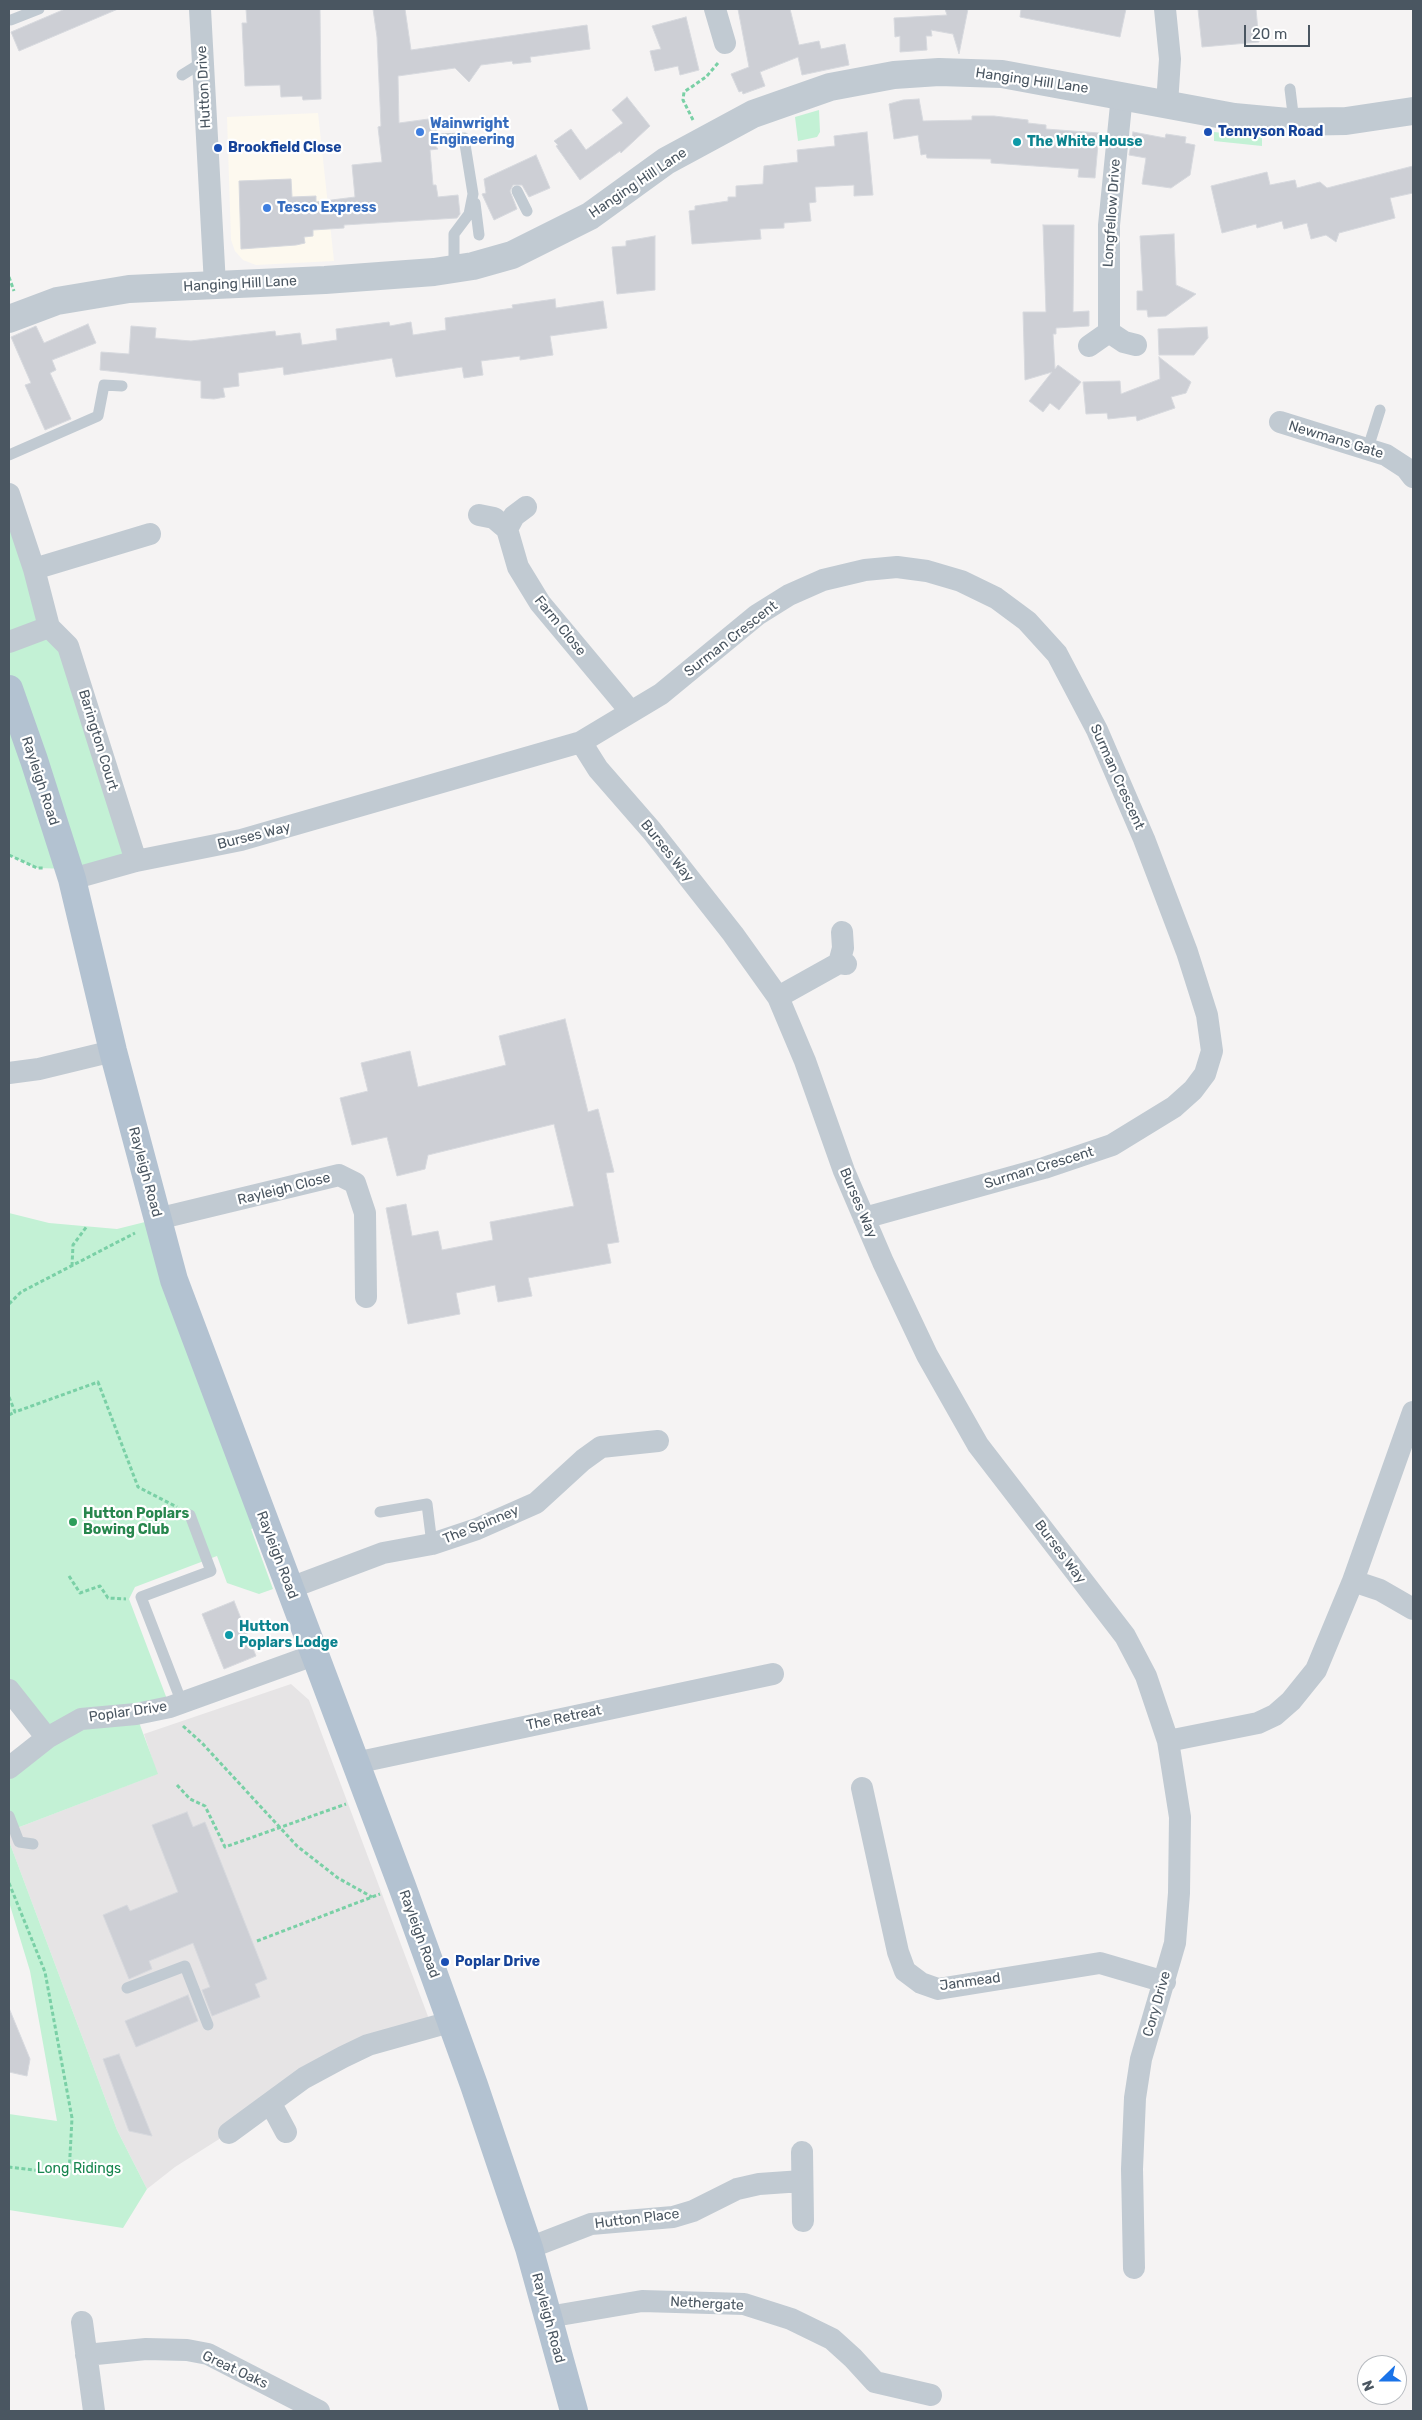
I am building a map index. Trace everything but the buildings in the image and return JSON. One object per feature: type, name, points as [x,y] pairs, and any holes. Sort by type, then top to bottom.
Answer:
[{"type":"main road","name":"Rayleigh Road","points":[[9,689],[34,760],[70,874],[174,1280],[402,1886],[474,2085],[529,2248],[574,2411]]},
{"type":"street","name":"Hutton Drive","points":[[200,9],[215,285]]},
{"type":"street","points":[[715,9],[725,44]]},
{"type":"street","points":[[1165,9],[1170,59],[1167,104]]},
{"type":"street","name":"Hanging Hill Lane","points":[[9,319],[57,301],[96,293],[334,279],[454,269],[512,255],[542,242],[590,216],[666,161],[703,139],[753,114],[830,87],[894,75],[939,72],[1002,74],[1234,117],[1294,122],[1346,121],[1413,111]]},
{"type":"street","name":"Longfellow Drive","points":[[1109,332],[1109,225],[1122,96]]},
{"type":"street","points":[[1089,346],[1109,332],[1124,342],[1136,345]]},
{"type":"street","name":"Newmans Gate","points":[[1280,422],[1368,448],[1397,460],[1413,477]]},
{"type":"street","points":[[9,494],[34,569],[49,627],[9,642]]},
{"type":"street","points":[[479,515],[494,518],[507,530],[514,516],[526,507]]},
{"type":"street","name":"Farm Close","points":[[507,530],[518,567],[540,603],[631,712]]},
{"type":"street","points":[[34,569],[150,534]]},
{"type":"street","name":"Surman Crescent","points":[[581,742],[661,694],[757,615],[789,595],[822,580],[865,570],[897,567],[927,571],[961,581],[996,598],[1028,621],[1057,654],[1097,730],[1144,839],[1187,952],[1207,1015],[1212,1051],[1205,1074],[1193,1090],[1174,1107],[1112,1145],[1044,1168],[864,1218]]},
{"type":"street","name":"Barington Court","points":[[49,627],[68,646],[136,861]]},
{"type":"street","name":"Burses Way","points":[[70,874],[241,840],[581,742],[598,769],[663,846],[778,996],[805,1061],[844,1171],[927,1355],[978,1445],[1124,1636],[1146,1676],[1168,1741]]},
{"type":"street","points":[[778,996],[843,963],[842,932]]},
{"type":"street","points":[[9,1073],[39,1069],[114,1051]]},
{"type":"street","name":"Rayleigh Close","points":[[157,1219],[339,1175],[355,1183],[364,1213],[366,1298]]},
{"type":"street","points":[[1168,1741],[1258,1723],[1275,1715],[1291,1702],[1316,1670],[1353,1581],[1413,1412]]},
{"type":"street","name":"The Spinney","points":[[290,1588],[383,1554],[432,1544],[477,1529],[536,1503],[583,1460],[601,1447],[658,1441]]},
{"type":"street","points":[[1353,1581],[1380,1590],[1413,1609]]},
{"type":"street","name":"Poplar Drive","points":[[9,1768],[47,1738],[81,1719],[136,1714],[176,1705],[314,1655]]},
{"type":"street","name":"The Retreat","points":[[354,1762],[773,1674]]},
{"type":"street","points":[[9,1690],[47,1738]]},
{"type":"street","name":"Cory Drive","points":[[1134,2268],[1132,2169],[1135,2098],[1141,2059],[1175,1943],[1180,1817],[1168,1741]]},
{"type":"street","name":"Janmead","points":[[862,1788],[898,1952],[905,1971],[921,1983],[938,1989],[1100,1963],[1164,1982]]},
{"type":"street","points":[[229,2133],[304,2078],[368,2045],[450,2022]]},
{"type":"street","points":[[271,2104],[286,2132]]},
{"type":"street","points":[[802,2152],[803,2222]]},
{"type":"street","name":"Hutton Place","points":[[529,2248],[591,2224],[673,2218],[693,2211],[737,2190],[759,2184],[802,2182]]},
{"type":"street","name":"Nethergate","points":[[548,2316],[642,2301],[744,2304],[791,2319],[832,2339],[876,2382],[931,2395]]},
{"type":"street","points":[[82,2322],[94,2411]]},
{"type":"street","name":"Great Oaks","points":[[86,2355],[146,2349],[187,2350],[208,2354],[319,2411]]},
{"type":"lane","points":[[11,20],[38,9]]},
{"type":"lane","points":[[182,75],[203,62]]},
{"type":"lane","points":[[1290,89],[1294,122]]},
{"type":"lane","points":[[438,139],[464,138],[480,235]]},
{"type":"lane","points":[[517,191],[527,211]]},
{"type":"lane","points":[[454,269],[454,234],[470,214],[473,194]]},
{"type":"lane","points":[[9,455],[98,416],[104,385],[122,386]]},
{"type":"lane","points":[[1368,448],[1380,410]]},
{"type":"lane","points":[[380,1512],[427,1504],[432,1544]]},
{"type":"lane","points":[[176,1705],[141,1597],[211,1571],[190,1515]]},
{"type":"lane","points":[[9,1816],[19,1842],[33,1844]]},
{"type":"lane","points":[[127,1988],[185,1966],[208,2025]]},
{"type":"path","points":[[703,139],[683,100],[684,92],[717,66],[723,54],[725,44]]},
{"type":"path","points":[[9,855],[37,868],[70,874]]},
{"type":"path","points":[[9,1304],[21,1292],[123,1241],[157,1219]]},
{"type":"path","points":[[72,1266],[73,1245],[87,1226]]},
{"type":"path","points":[[9,1415],[98,1382],[138,1487],[190,1515]]},
{"type":"path","points":[[9,1398],[14,1412]]},
{"type":"path","points":[[69,1576],[80,1593],[100,1586],[108,1598],[141,1597]]},
{"type":"path","points":[[176,1705],[180,1722],[202,1743],[297,1846],[338,1878],[372,1898]]},
{"type":"path","points":[[177,1786],[190,1799],[205,1806],[225,1847],[368,1798]]},
{"type":"path","points":[[9,1883],[45,1972],[72,2118],[69,2174],[9,2167]]},
{"type":"path","points":[[257,1941],[402,1886]]},
{"type":"shaded area","points":[[318,113],[334,261],[256,265],[243,260],[235,251],[231,240],[227,117]]},
{"type":"shaded area","points":[[291,1684],[309,1700],[432,2027],[368,2045],[175,2167],[147,2189],[117,2130],[9,1841],[9,1831],[157,1774],[144,1734]]},
{"type":"green space","points":[[819,110],[820,132],[817,137],[798,141],[795,117]]},
{"type":"green space","points":[[1214,132],[1262,137],[1262,146],[1214,141]]},
{"type":"green space","points":[[9,494],[68,646],[136,861],[69,869],[37,868],[9,855]]},
{"type":"green space","points":[[9,1213],[49,1223],[117,1229],[157,1219],[265,1524],[251,1529],[273,1589],[259,1594],[227,1583],[217,1556],[135,1587],[129,1599],[170,1707],[136,1714],[158,1774],[9,1831],[9,1768],[47,1738],[9,1690]]},
{"type":"green space","name":"Long Ridings","points":[[9,1841],[117,2130],[147,2189],[123,2228],[9,2210],[9,2114],[57,2121],[30,1971],[9,1902]]},
{"type":"place","name":"Wainwright Engineering","points":[[420,132]]},
{"type":"place","name":"Tennyson Road","points":[[1208,132]]},
{"type":"place","name":"The White House","points":[[1017,142]]},
{"type":"place","name":"Brookfield Close","points":[[218,148]]},
{"type":"place","name":"Tesco Express","points":[[267,208]]},
{"type":"place","name":"Hutton Poplars Bowing Club","points":[[73,1522]]},
{"type":"place","name":"Hutton Poplars Lodge","points":[[229,1635]]},
{"type":"place","name":"Poplar Drive","points":[[445,1962]]}]
